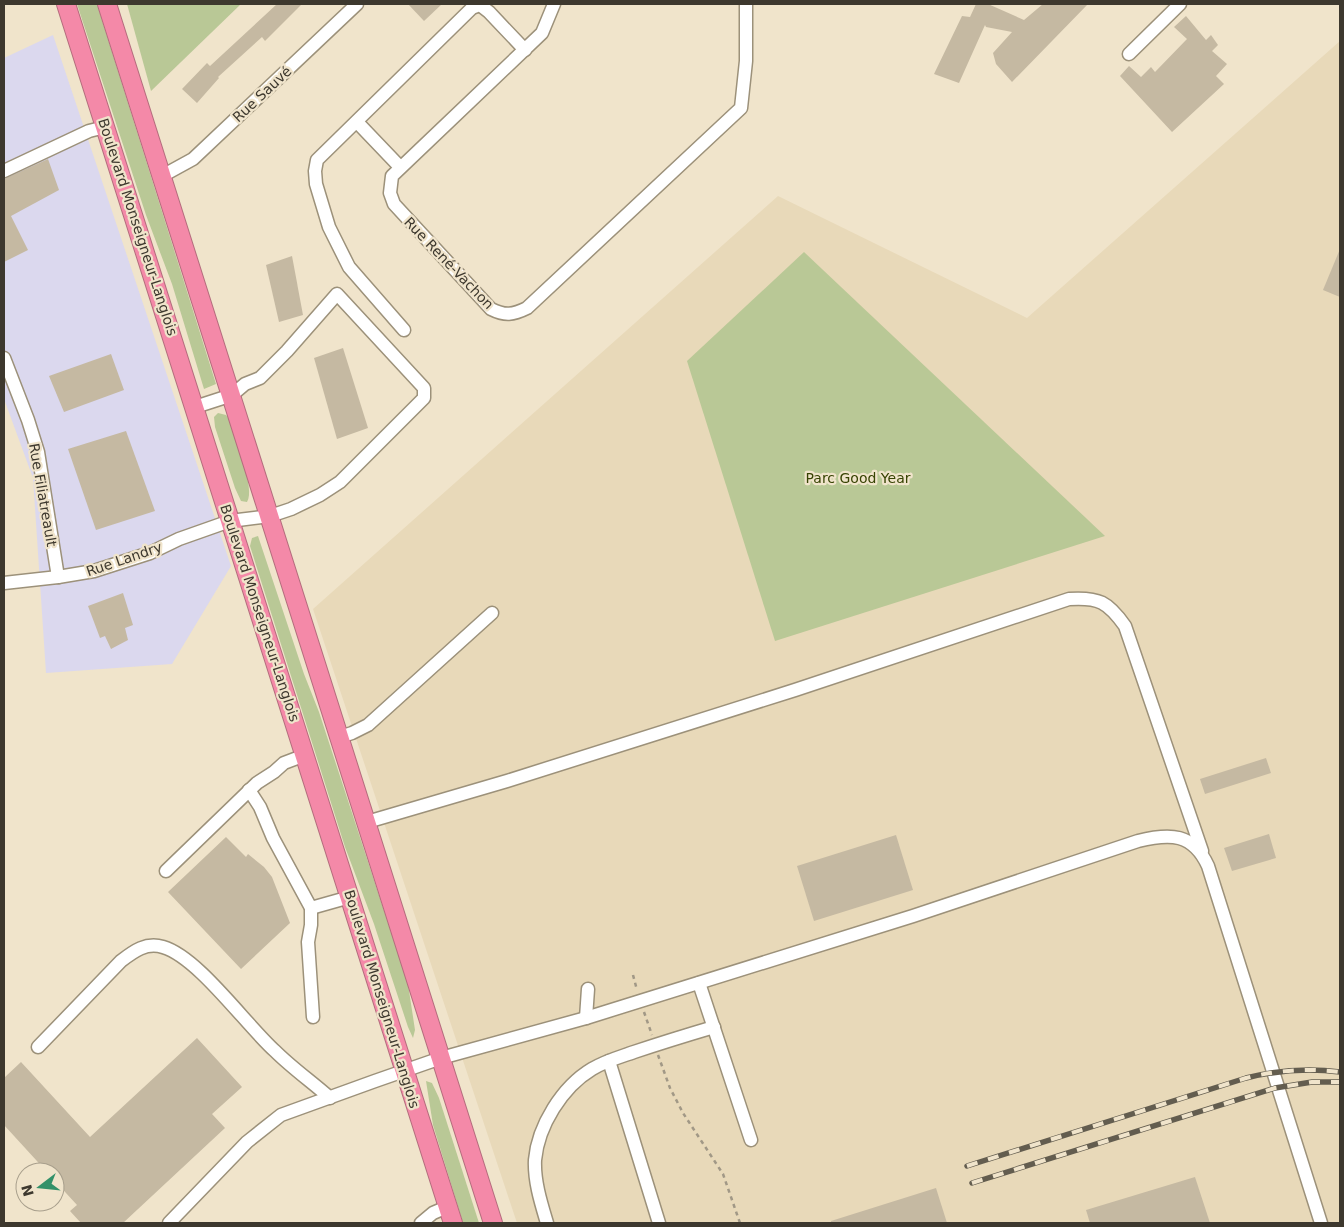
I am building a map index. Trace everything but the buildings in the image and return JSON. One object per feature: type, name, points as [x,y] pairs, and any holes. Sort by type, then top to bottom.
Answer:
[{"type":"highway","name":"Boulevard Monseigneur-Langlois","points":[[66,4],[450,1215]]},
{"type":"highway","points":[[107,4],[493,1223]]},
{"type":"street","name":"Rue Sauvé","points":[[162,176],[193,158],[357,4]]},
{"type":"street","name":"Rue René-Vachon","points":[[554,4],[542,33],[392,176],[390,193],[394,204],[491,309],[501,314],[514,314],[527,308],[741,108],[746,61],[746,4]]},
{"type":"street","points":[[1129,54],[1180,4]]},
{"type":"street","points":[[404,330],[349,267],[329,227],[316,184],[314,171],[317,160],[472,8],[480,6],[490,12],[524,50]]},
{"type":"street","points":[[357,122],[400,168]]},
{"type":"street","points":[[4,172],[89,132],[105,127]]},
{"type":"street","name":"Rue Landry","points":[[4,583],[58,578],[94,571],[141,556],[179,539],[230,521],[270,516],[291,509],[320,495],[340,482],[424,398],[424,388],[337,294],[287,351],[260,378],[245,384],[232,395]]},
{"type":"street","name":"Rue Filiatreault","points":[[4,358],[38,452],[58,578]]},
{"type":"street","points":[[195,407],[232,395]]},
{"type":"street","points":[[367,822],[507,781],[796,690],[1069,599],[1087,598],[1100,602],[1114,610],[1125,626],[1213,879],[1321,1223]]},
{"type":"street","points":[[340,737],[368,725],[492,613]]},
{"type":"street","points":[[166,871],[249,790],[284,762],[305,754]]},
{"type":"street","points":[[249,790],[260,807],[273,838],[311,908],[308,942],[313,1017]]},
{"type":"street","points":[[169,1223],[247,1142],[281,1115],[405,1070],[699,983],[913,916],[1138,841],[1162,836],[1180,838],[1196,848],[1204,856]]},
{"type":"street","points":[[311,908],[350,897]]},
{"type":"street","points":[[38,1047],[121,961],[136,949],[149,946],[164,947],[182,957],[199,971],[274,1051],[330,1098]]},
{"type":"street","points":[[699,983],[751,1140]]},
{"type":"street","points":[[586,1018],[588,989]]},
{"type":"street","points":[[547,1223],[541,1205],[535,1174],[535,1160],[544,1127],[569,1088],[592,1069],[609,1061],[714,1027]]},
{"type":"street","points":[[609,1061],[659,1223]]},
{"type":"street","points":[[421,1223],[434,1213],[450,1215]]},
{"type":"path","points":[[633,975],[664,1074],[676,1100],[723,1174],[740,1223]]},
{"type":"shaded area","points":[[53,35],[231,566],[172,664],[46,673],[33,478],[4,399],[4,58]]},
{"type":"shaded area","points":[[1340,41],[1340,1223],[517,1223],[313,609],[778,196],[1027,318]]},
{"type":"green space","points":[[77,4],[97,4],[216,384],[204,389],[172,284],[146,215]]},
{"type":"green space","points":[[127,4],[241,4],[151,91]]},
{"type":"green space","name":"Parc Good Year","points":[[804,252],[1105,536],[775,641],[687,361]]},
{"type":"green space","points":[[218,413],[226,415],[229,419],[239,449],[249,486],[247,502],[241,501],[235,488],[215,427],[214,417]]},
{"type":"green space","points":[[258,536],[304,674],[319,712],[408,984],[415,1030],[413,1038],[345,847],[250,546],[252,538]]},
{"type":"green space","points":[[426,1081],[432,1083],[439,1098],[479,1223],[463,1223],[433,1125]]},
{"type":"railway","points":[[967,1166],[1246,1078],[1293,1070],[1340,1072]]},
{"type":"railway","points":[[972,1183],[1275,1088],[1312,1082],[1340,1082]]}]
